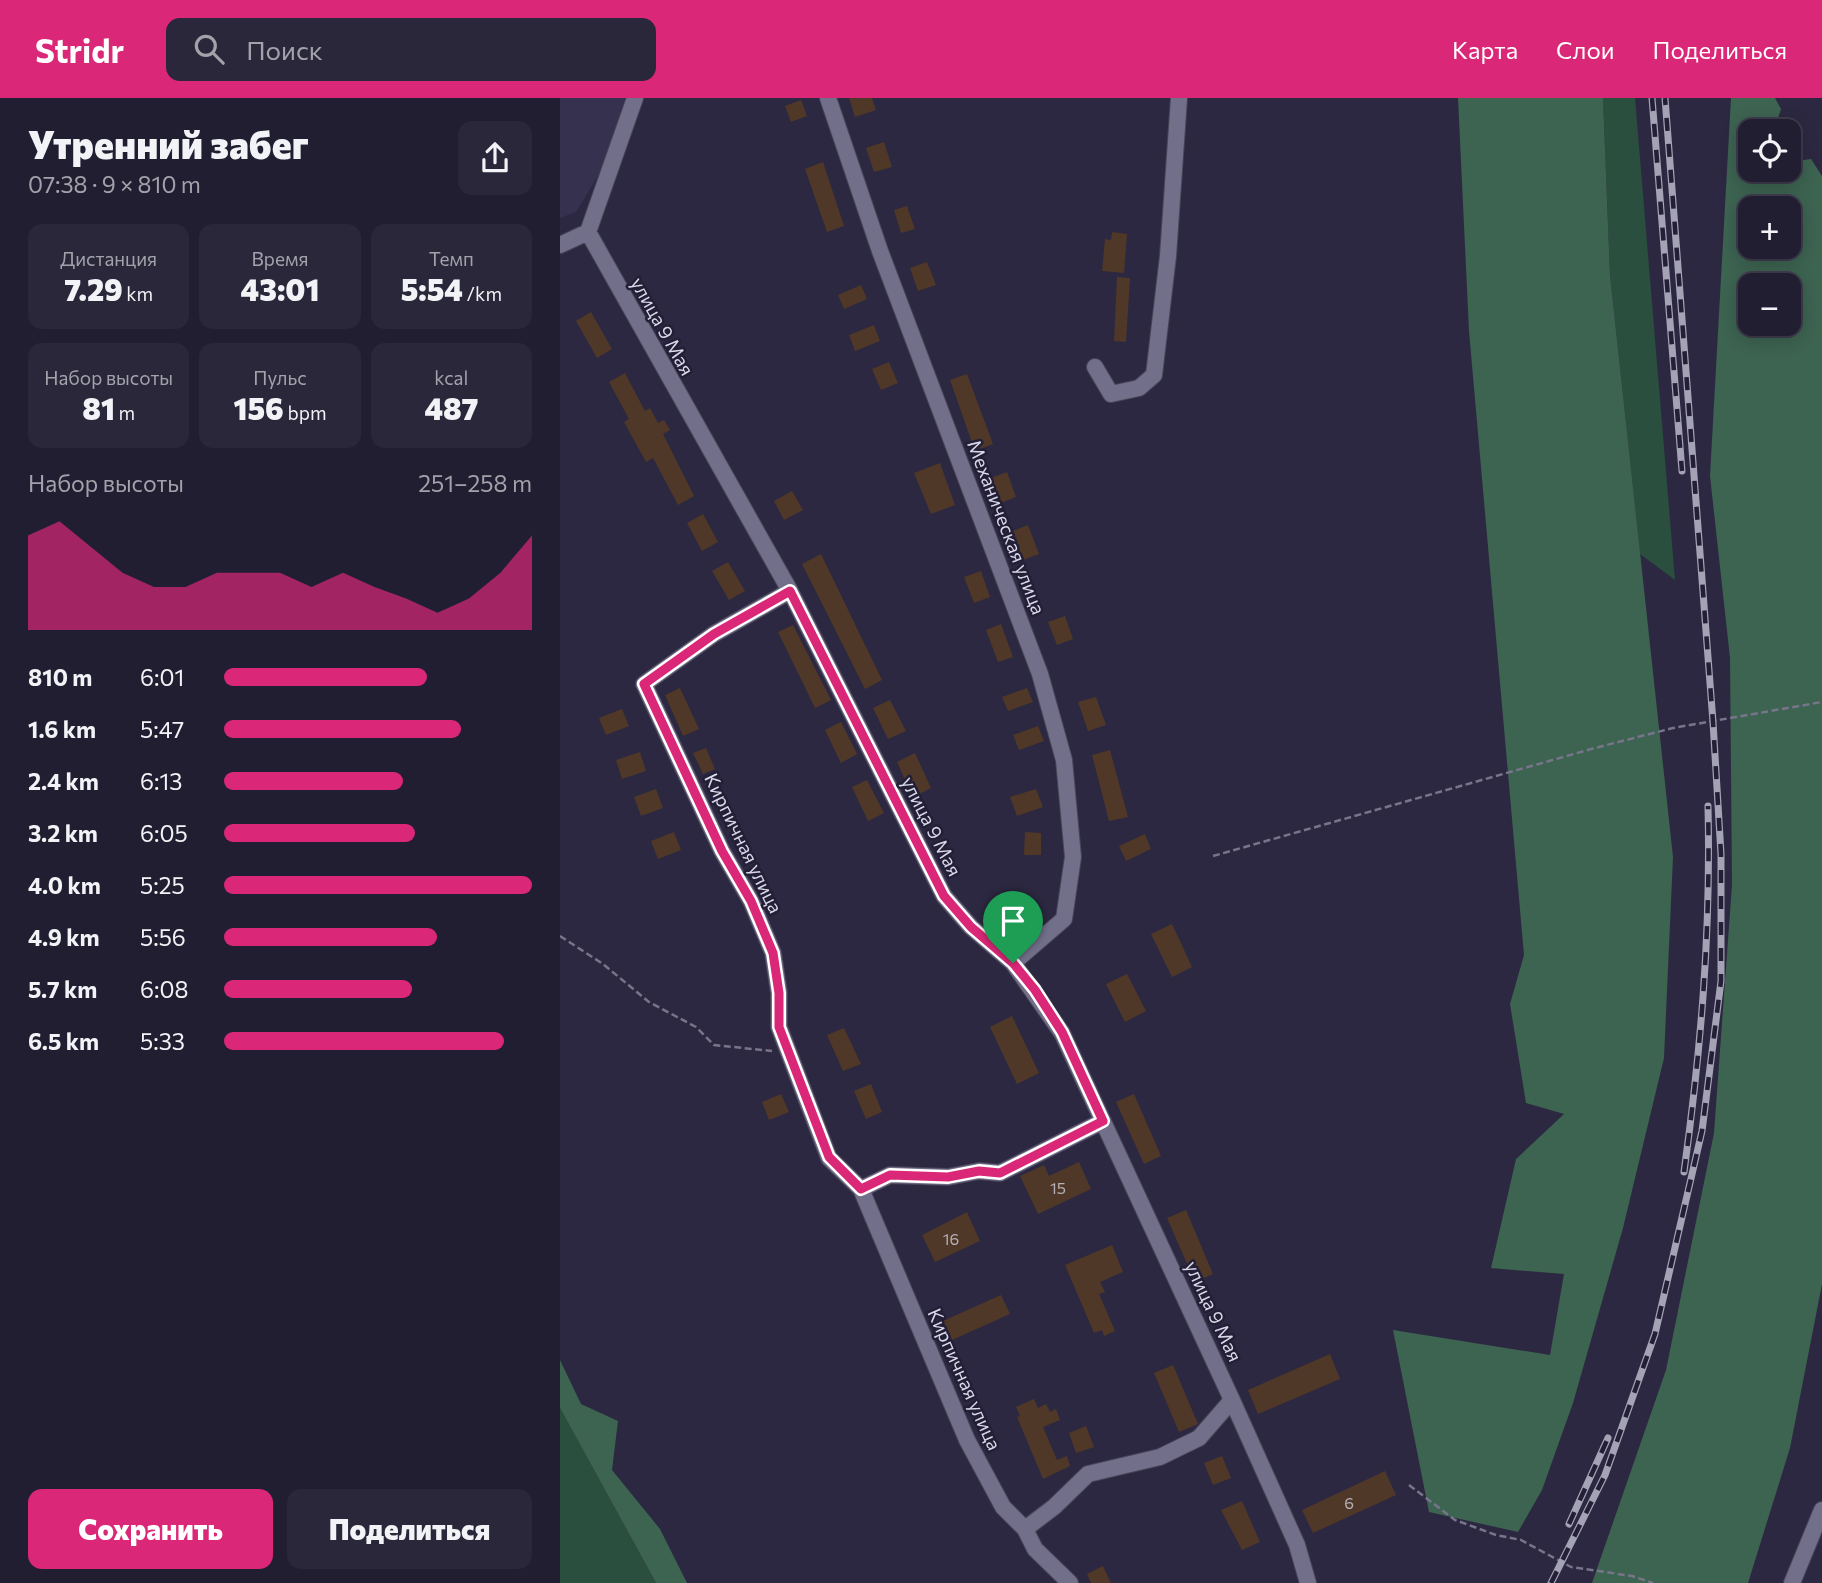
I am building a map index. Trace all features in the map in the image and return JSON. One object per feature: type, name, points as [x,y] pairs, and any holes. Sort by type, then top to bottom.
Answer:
[{"type":"street","points":[[560,245],[588,232],[635,98]]},
{"type":"street","name":"Механическая улица","points":[[828,98],[880,251],[1040,674],[1064,760],[1073,856],[1064,919],[1013,963]]},
{"type":"street","points":[[1095,368],[1111,394],[1139,388],[1154,375],[1168,256],[1179,98]]},
{"type":"street","name":"улица 9 Мая","points":[[588,232],[790,591],[944,896],[971,927],[1013,963],[1062,1032],[1233,1400],[1297,1545],[1308,1583]]},
{"type":"street","name":"Кирпичная улица","points":[[790,591],[714,634],[644,684],[722,851],[751,901],[773,953],[779,993],[779,1027],[829,1157],[861,1189],[967,1440],[1003,1507],[1025,1529],[1035,1549],[1070,1583]]},
{"type":"street","points":[[861,1189],[890,1175],[948,1177],[979,1171],[1000,1173],[1103,1121]]},
{"type":"street","points":[[1025,1529],[1054,1507],[1088,1474],[1160,1457],[1199,1438],[1233,1400]]},
{"type":"street","points":[[1792,1583],[1822,1510]]},
{"type":"path","points":[[1213,856],[1608,744],[1673,728],[1822,702]]},
{"type":"path","points":[[560,936],[603,964],[649,1002],[696,1027],[715,1045],[767,1053],[786,1049]]},
{"type":"path","points":[[1409,1485],[1455,1520],[1496,1535],[1521,1540],[1570,1567],[1632,1576],[1653,1583]]},
{"type":"shaded area","points":[[560,98],[625,98],[601,171],[576,212],[560,218]]},
{"type":"green space","points":[[1458,98],[1603,98],[1610,275],[1673,857],[1664,1058],[1623,1228],[1573,1403],[1542,1490],[1518,1532],[1429,1512],[1393,1330],[1550,1355],[1564,1274],[1491,1268],[1516,1159],[1564,1114],[1526,1103],[1510,1004],[1524,955],[1469,331]]},
{"type":"green space","points":[[1603,98],[1635,98],[1675,580],[1640,554],[1610,275]]},
{"type":"green space","points":[[1731,98],[1775,98],[1781,109],[1778,119],[1738,119],[1738,182],[1801,182],[1801,160],[1811,159],[1822,176],[1822,1284],[1790,1448],[1748,1583],[1592,1583],[1666,1370],[1714,1133],[1732,885],[1730,658],[1710,476]]},
{"type":"green space","points":[[560,1360],[581,1404],[618,1421],[612,1470],[660,1529],[687,1583],[656,1583],[560,1408]]},
{"type":"green space","points":[[560,1408],[656,1583],[560,1583]]},
{"type":"building","points":[[849,98],[872,98],[876,110],[855,117]]},
{"type":"building","points":[[801,100],[807,116],[791,122],[785,106]]},
{"type":"building","points":[[884,142],[892,167],[874,172],[866,148]]},
{"type":"building","points":[[823,162],[844,226],[827,232],[805,169]]},
{"type":"building","points":[[907,206],[915,229],[901,233],[894,210]]},
{"type":"building","points":[[1112,232],[1127,234],[1124,273],[1102,271],[1105,239],[1111,240]]},
{"type":"building","points":[[927,262],[936,285],[918,291],[910,268]]},
{"type":"building","points":[[1117,277],[1130,278],[1126,342],[1114,341]]},
{"type":"building","points":[[861,285],[867,299],[844,309],[838,295]]},
{"type":"building","points":[[591,312],[612,349],[597,358],[576,321]]},
{"type":"building","points":[[874,325],[880,341],[855,351],[849,335]]},
{"type":"building","points":[[889,362],[898,383],[881,390],[872,369]]},
{"type":"building","points":[[625,373],[645,411],[650,408],[658,423],[664,420],[670,430],[663,434],[694,496],[678,505],[653,458],[646,462],[624,422],[629,419],[609,382]]},
{"type":"building","points":[[967,374],[993,444],[975,451],[950,380]]},
{"type":"building","points":[[940,463],[955,505],[931,514],[914,473]]},
{"type":"building","points":[[1007,472],[1016,497],[1001,503],[991,478]]},
{"type":"building","points":[[792,491],[803,510],[784,520],[774,501]]},
{"type":"building","points":[[703,514],[718,542],[702,551],[687,523]]},
{"type":"building","points":[[1028,525],[1039,554],[1023,560],[1013,531]]},
{"type":"building","points":[[821,554],[882,680],[865,689],[802,564]]},
{"type":"building","points":[[728,562],[745,591],[729,600],[712,571]]},
{"type":"building","points":[[981,571],[990,597],[974,603],[964,577]]},
{"type":"building","points":[[1065,616],[1073,639],[1057,645],[1048,622]]},
{"type":"building","points":[[1001,624],[1013,657],[998,662],[986,630]]},
{"type":"building","points":[[793,625],[831,700],[815,708],[778,632]]},
{"type":"building","points":[[680,688],[699,729],[683,736],[665,695]]},
{"type":"building","points":[[1027,688],[1033,702],[1008,711],[1002,697]]},
{"type":"building","points":[[1096,697],[1106,725],[1088,731],[1078,702]]},
{"type":"building","points":[[890,700],[906,731],[888,739],[873,708]]},
{"type":"building","points":[[622,709],[629,726],[606,735],[599,718]]},
{"type":"building","points":[[841,722],[857,754],[841,763],[825,730]]},
{"type":"building","points":[[1038,726],[1044,741],[1019,750],[1013,735]]},
{"type":"building","points":[[706,748],[715,769],[703,774],[693,753]]},
{"type":"building","points":[[1110,750],[1128,817],[1109,821],[1092,755]]},
{"type":"building","points":[[640,752],[646,771],[622,779],[616,760]]},
{"type":"building","points":[[915,753],[931,788],[913,797],[897,762]]},
{"type":"building","points":[[867,780],[884,813],[868,821],[852,787]]},
{"type":"building","points":[[656,789],[663,808],[641,816],[634,797]]},
{"type":"building","points":[[1036,789],[1043,807],[1017,816],[1010,797]]},
{"type":"building","points":[[674,832],[681,850],[658,859],[651,841]]},
{"type":"building","points":[[1025,832],[1041,833],[1041,855],[1024,855]]},
{"type":"building","points":[[1145,834],[1151,849],[1126,861],[1119,846]]},
{"type":"building","points":[[1172,924],[1192,967],[1172,977],[1151,934]]},
{"type":"building","points":[[1127,974],[1146,1011],[1125,1022],[1106,984]]},
{"type":"building","points":[[1012,1016],[1039,1073],[1017,1084],[990,1027]]},
{"type":"building","points":[[844,1028],[861,1064],[843,1071],[827,1035]]},
{"type":"building","points":[[871,1084],[882,1112],[866,1119],[854,1091]]},
{"type":"building","points":[[781,1094],[789,1112],[769,1120],[762,1102]]},
{"type":"building","points":[[1134,1094],[1161,1156],[1144,1164],[1116,1102]]},
{"type":"building","points":[[1079,1162],[1091,1189],[1038,1214],[1020,1176],[1044,1165],[1049,1176]]},
{"type":"building","points":[[1186,1210],[1213,1274],[1195,1282],[1167,1218]]},
{"type":"building","points":[[967,1212],[980,1241],[935,1262],[922,1235]]},
{"type":"building","points":[[1112,1245],[1123,1272],[1100,1282],[1105,1292],[1099,1294],[1115,1331],[1104,1336],[1102,1330],[1094,1333],[1065,1265]]},
{"type":"building","points":[[1001,1295],[1010,1314],[952,1340],[943,1321]]},
{"type":"building","points":[[1330,1354],[1340,1379],[1258,1414],[1248,1390]]},
{"type":"building","points":[[1173,1365],[1198,1424],[1179,1432],[1154,1373]]},
{"type":"building","points":[[1034,1399],[1038,1408],[1046,1404],[1050,1412],[1056,1409],[1060,1420],[1043,1427],[1057,1460],[1067,1456],[1070,1466],[1043,1479],[1017,1417],[1020,1416],[1016,1407]]},
{"type":"building","points":[[1086,1426],[1094,1447],[1076,1453],[1069,1433]]},
{"type":"building","points":[[1222,1456],[1231,1478],[1213,1485],[1204,1463]]},
{"type":"building","points":[[1385,1471],[1396,1495],[1313,1533],[1302,1510]]},
{"type":"building","points":[[1242,1501],[1260,1542],[1242,1550],[1221,1510]]},
{"type":"building","points":[[1103,1566],[1111,1583],[1091,1583],[1087,1574]]},
{"type":"railway","points":[[1652,98],[1682,471]]},
{"type":"railway","points":[[1551,1583],[1605,1475],[1655,1334],[1702,1131],[1721,981],[1721,854],[1713,722],[1665,98]]},
{"type":"railway","points":[[1684,1172],[1703,990],[1708,899],[1708,806]]},
{"type":"railway","points":[[1569,1524],[1608,1438]]},
{"type":"route","points":[[790,591],[944,896],[971,927],[1013,963],[1035,990],[1062,1032],[1103,1121],[1000,1173],[979,1171],[948,1177],[890,1175],[861,1189],[829,1157],[779,1027],[779,993],[773,953],[751,901],[722,851],[644,684],[714,634],[790,591]]}]
